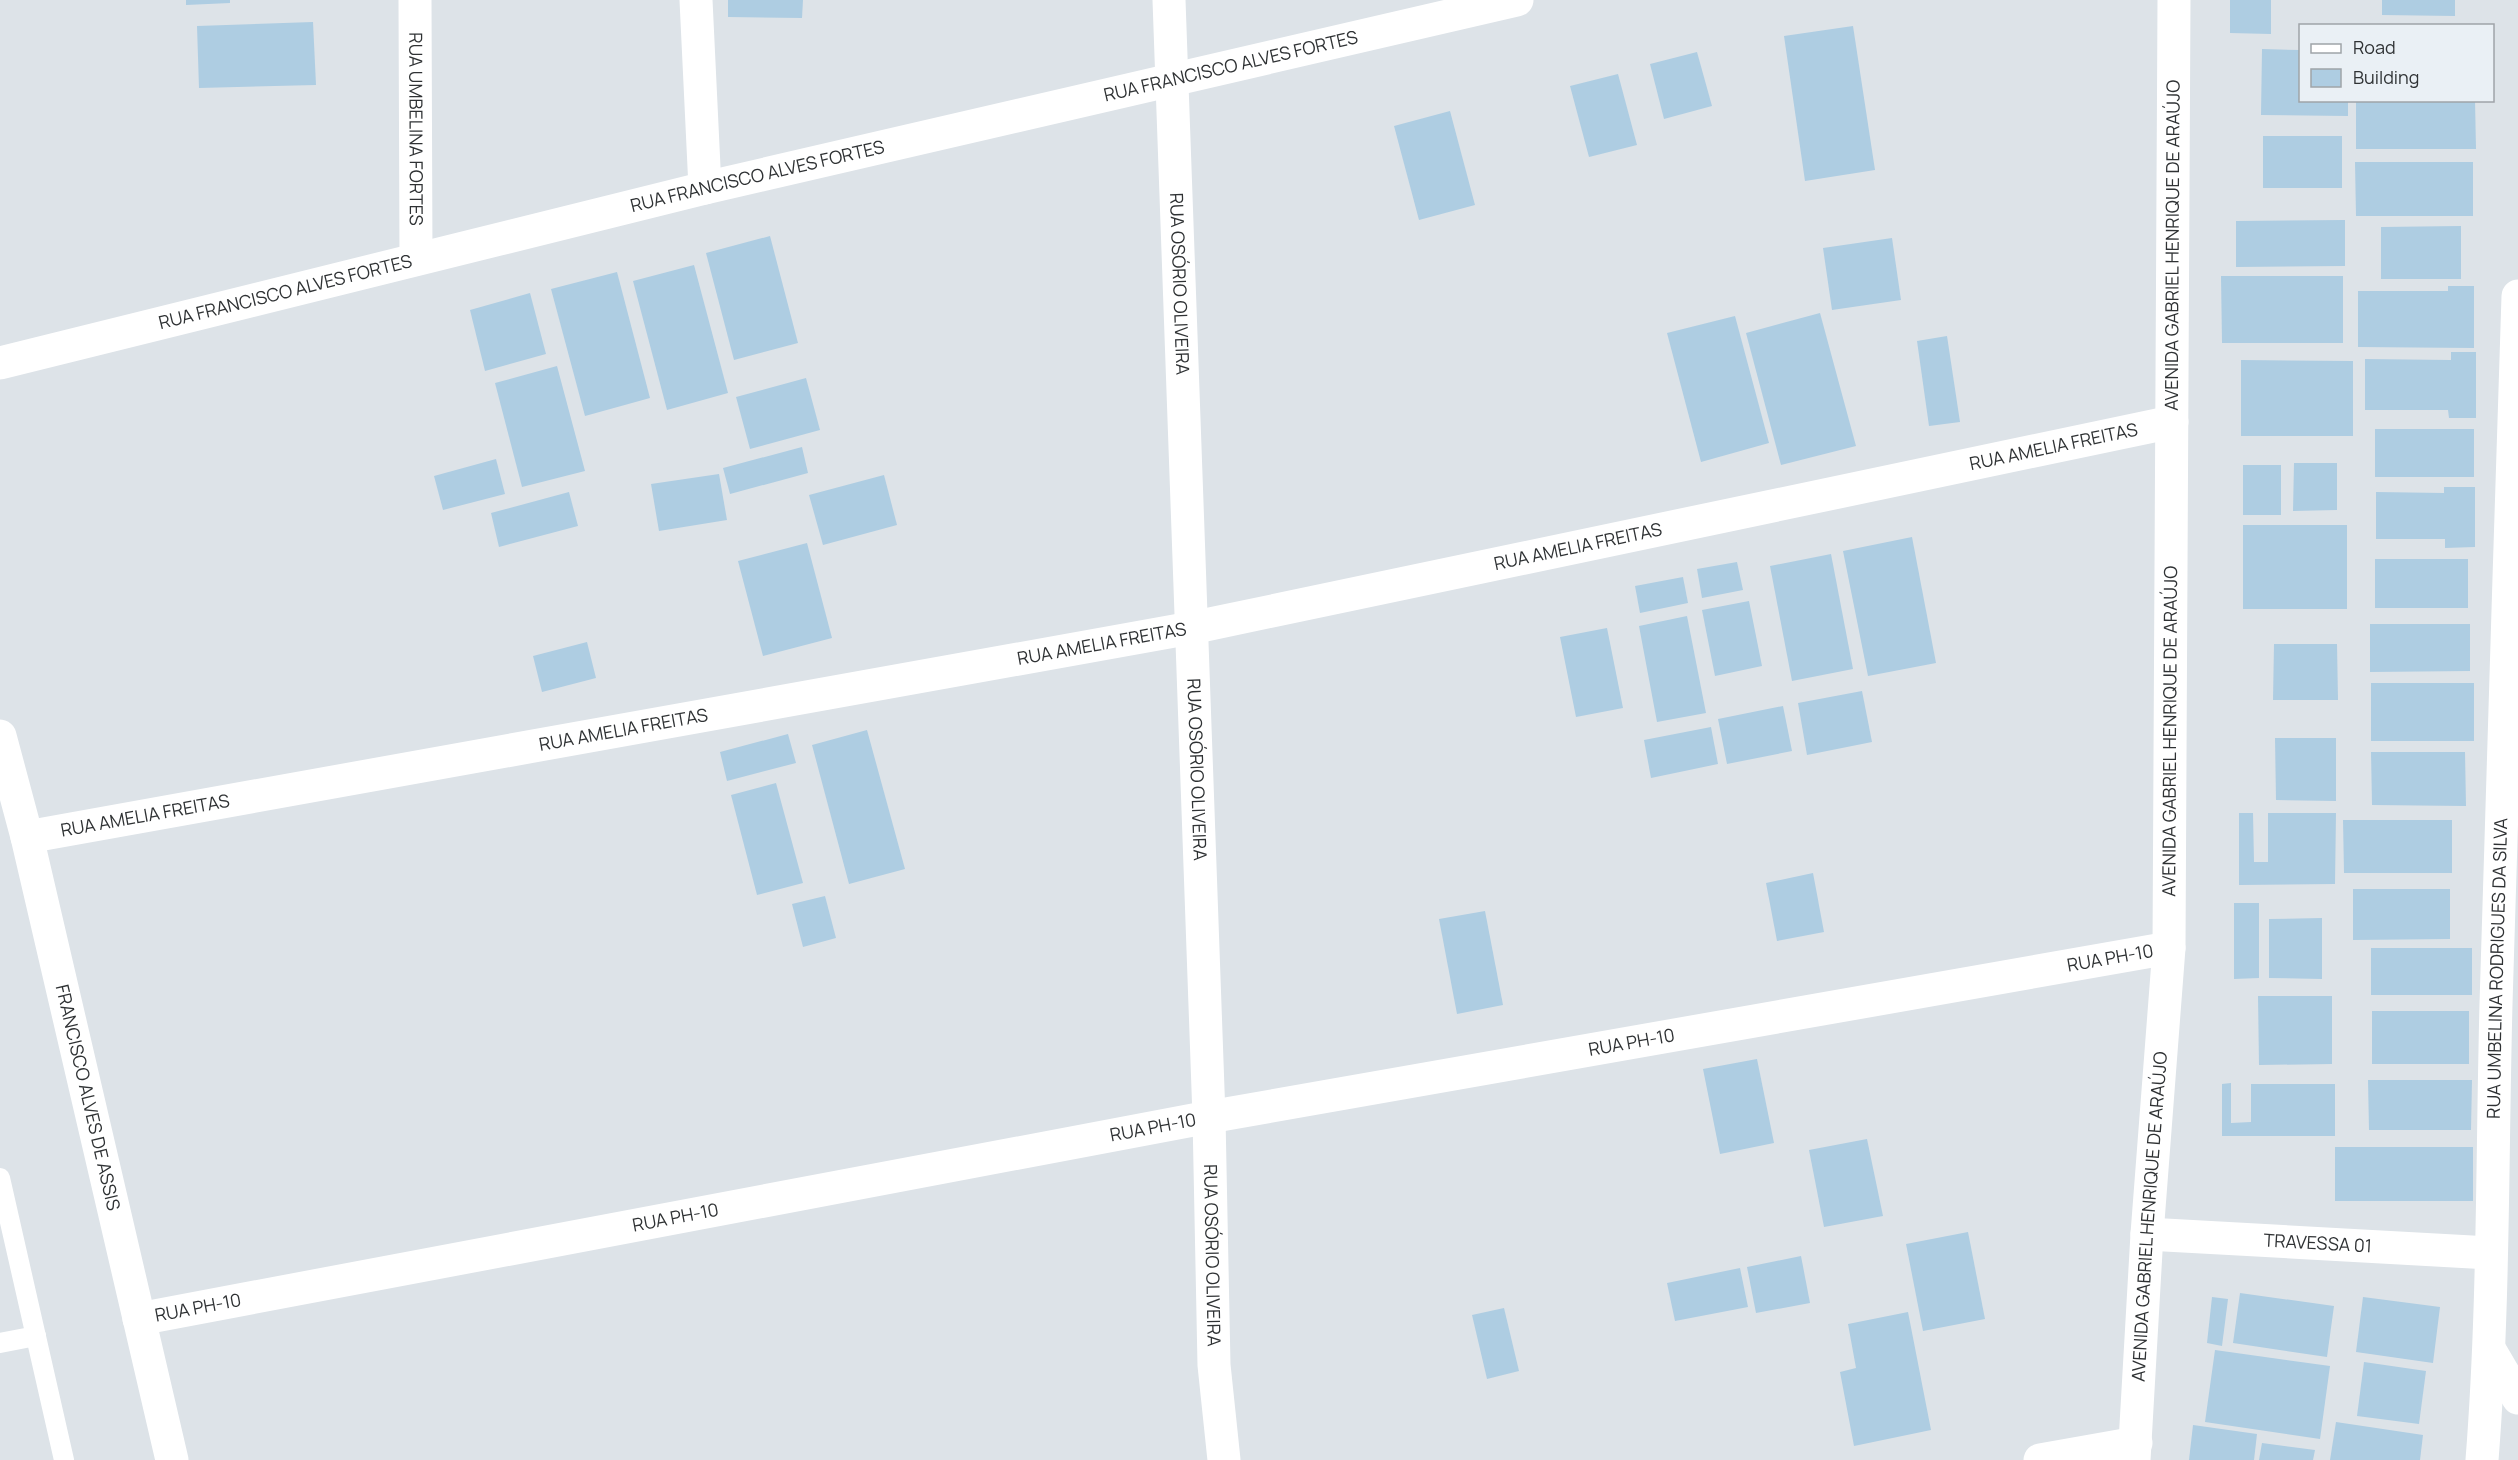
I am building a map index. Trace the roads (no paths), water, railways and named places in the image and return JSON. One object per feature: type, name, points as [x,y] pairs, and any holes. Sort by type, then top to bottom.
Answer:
[{"type":"street","name":"RUA UMBELINA FORTES","points":[[415,0],[416,259]]},
{"type":"street","points":[[696,0],[705,188]]},
{"type":"street","name":"RUA OSÓRIO OLIVEIRA","points":[[1169,0],[1209,1117],[1214,1365],[1224,1460]]},
{"type":"street","name":"RUA FRANCISCO ALVES FORTES","points":[[0,363],[705,188],[1171,78],[1517,0]]},
{"type":"street","name":"AVENIDA GABRIEL HENRIQUE DE ARAÚJO","points":[[2135,1451],[2147,1234],[2169,948],[2174,0]]},
{"type":"street","name":"RUA UMBELINA RODRIGUES DA SILVA","points":[[2482,1460],[2491,1352],[2490,1253],[2518,296]]},
{"type":"street","name":"RUA AMELIA FREITAS","points":[[27,837],[1191,628],[2172,422]]},
{"type":"street","name":"FRANCISCO ALVES DE ASSIS","points":[[0,735],[27,837],[172,1460]]},
{"type":"street","name":"RUA PH-10","points":[[139,1318],[1209,1117],[2169,948]]},
{"type":"street","name":"TRAVESSA 01","points":[[2147,1234],[2490,1253]]},
{"type":"street","points":[[2491,1352],[2518,1398]]},
{"type":"street","points":[[2040,1460],[2135,1451]]},
{"type":"lane","points":[[0,1178],[64,1460]]},
{"type":"lane","points":[[0,1343],[36,1336]]}]
